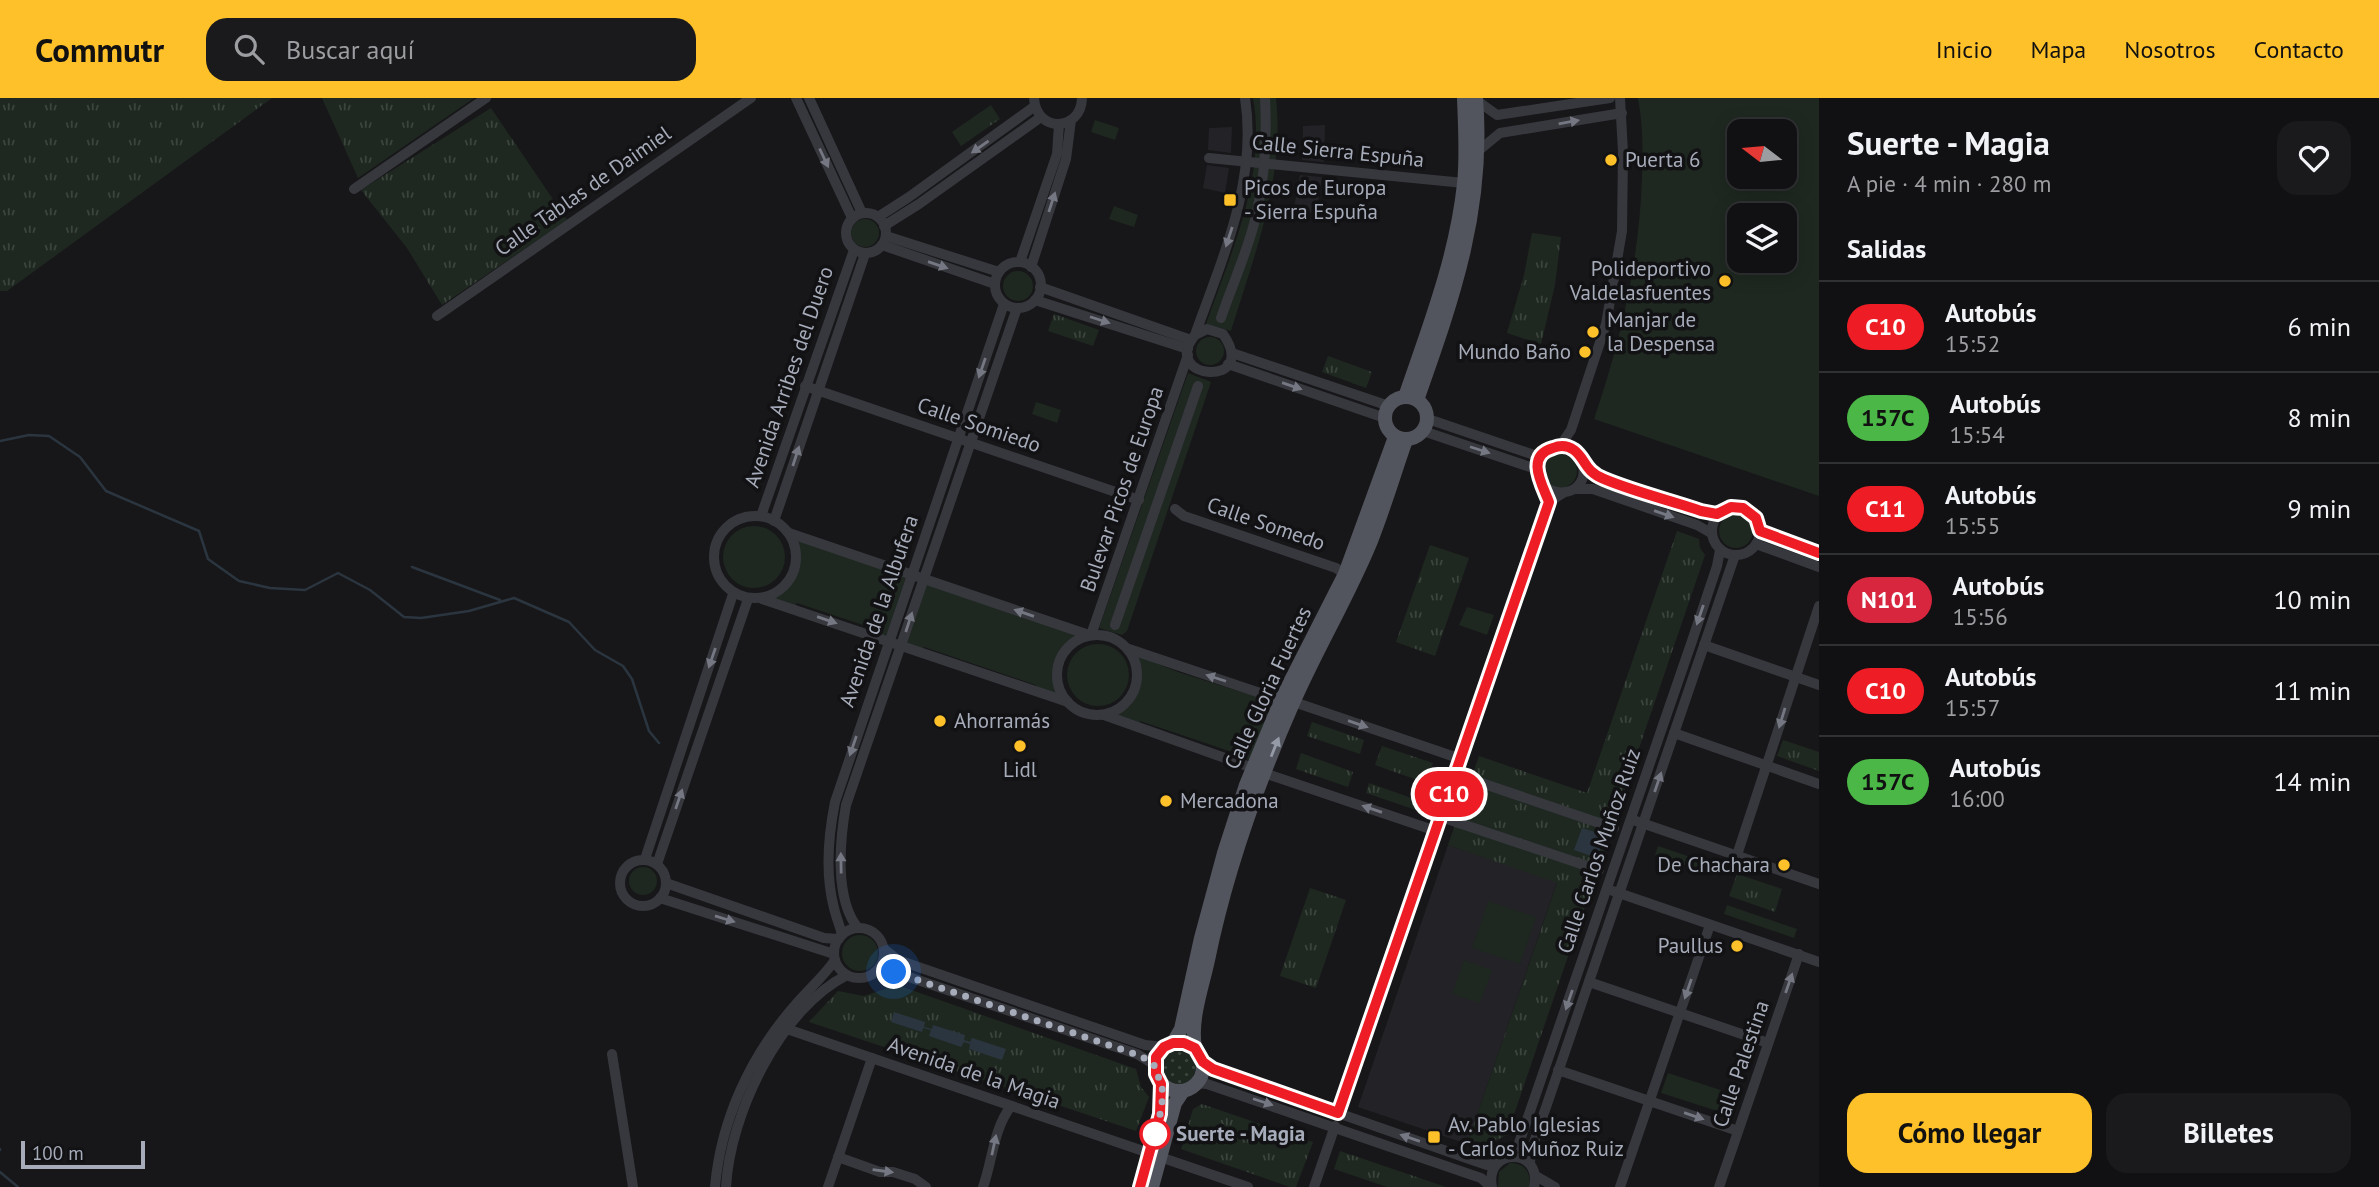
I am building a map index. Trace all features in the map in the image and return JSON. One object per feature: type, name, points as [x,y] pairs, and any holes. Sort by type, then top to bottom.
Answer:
[{"type":"main road","points":[[1411,399],[1459,274],[1472,215],[1477,152],[1472,99]]},
{"type":"main road","points":[[1411,399],[1451,259],[1464,183],[1472,99]]},
{"type":"main road","points":[[1397,399],[1411,399],[1426,409],[1426,425],[1400,439],[1388,429],[1387,412],[1397,399]]},
{"type":"main road","name":"Calle Gloria Fuertes","points":[[1169,1045],[1181,1029],[1201,938],[1221,865],[1258,770],[1400,439]]},
{"type":"main road","name":"Calle Gloria Fuertes","points":[[1287,701],[1356,575],[1372,539],[1400,439]]},
{"type":"main road","name":"Calle Gloria Fuertes","points":[[1195,1048],[1192,1032],[1213,938],[1258,770]]},
{"type":"main road","points":[[1140,1187],[1155,1155],[1175,1103],[1183,1091],[1197,1083],[1202,1073],[1203,1062],[1195,1048],[1184,1043],[1169,1045],[1156,1057],[1154,1065],[1161,1084],[1160,1114],[1155,1155],[1152,1187]]},
{"type":"main road","points":[[1161,1084],[1171,1090],[1183,1091]]},
{"type":"street","points":[[354,189],[486,98]]},
{"type":"street","name":"Calle Tablas de Daimiel","points":[[437,316],[751,98]]},
{"type":"street","points":[[796,98],[857,216],[882,231],[995,284]]},
{"type":"street","points":[[809,98],[857,216]]},
{"type":"street","points":[[857,216],[848,223],[846,240],[859,252],[877,250],[882,231],[909,197],[1035,102],[1041,117],[1059,124],[1071,120],[1080,110],[1082,98]]},
{"type":"street","name":"Bulevar Picos de Europa","points":[[1090,635],[1139,500],[1240,202],[1250,127],[1245,98]]},
{"type":"street","points":[[1221,318],[1256,217],[1265,164],[1265,98]]},
{"type":"street","points":[[1472,99],[1497,115],[1610,98]]},
{"type":"street","points":[[1560,446],[1571,430],[1606,324],[1622,231],[1620,98]]},
{"type":"street","points":[[1477,152],[1500,133],[1622,113]]},
{"type":"street","points":[[882,231],[1041,117]]},
{"type":"street","points":[[1031,267],[1066,159],[1071,120]]},
{"type":"street","points":[[1020,262],[1057,154],[1059,124]]},
{"type":"street","name":"Calle Sierra Espuña","points":[[1209,158],[1464,183]]},
{"type":"street","points":[[882,231],[999,272]]},
{"type":"street","name":"Avenida Arribes del Duero","points":[[761,516],[805,386],[859,252]]},
{"type":"street","name":"Avenida Arribes del Duero","points":[[774,520],[818,390],[859,252]]},
{"type":"street","points":[[1020,262],[1031,267],[1037,272],[1040,287],[1035,299],[1024,307],[1004,304],[996,292],[995,284],[999,272],[1008,265],[1020,262]]},
{"type":"street","points":[[1040,287],[1190,345]]},
{"type":"street","points":[[1035,299],[1190,345]]},
{"type":"street","name":"Avenida de la Albufera","points":[[858,928],[852,921],[845,900],[841,876],[841,834],[853,780],[901,646],[918,576],[958,439],[1004,304]]},
{"type":"street","name":"Avenida de la Albufera","points":[[841,937],[828,875],[830,831],[843,776],[889,642],[970,443],[1017,308]]},
{"type":"street","points":[[1208,329],[1223,334],[1231,345],[1230,359],[1223,370],[1202,372],[1193,366],[1190,345],[1208,329]]},
{"type":"street","points":[[1230,359],[1387,412]]},
{"type":"street","name":"Calle Somiedo","points":[[805,386],[1139,500]]},
{"type":"street","name":"Bulevar Picos de Europa","points":[[1115,625],[1198,386]]},
{"type":"street","points":[[1426,425],[1540,457]]},
{"type":"street","points":[[1426,425],[1536,469]]},
{"type":"street","points":[[1338,1113],[1549,502],[1575,489],[1593,489],[1697,525],[1711,533],[1720,550],[1735,555],[1743,554],[1756,544],[1760,531],[1756,518],[1743,508],[1731,507],[1717,514],[1701,511],[1601,478],[1584,466],[1576,452],[1571,430]]},
{"type":"street","points":[[1549,502],[1536,469],[1540,457],[1547,449],[1560,446],[1576,452]]},
{"type":"street","points":[[1575,489],[1583,479],[1584,466]]},
{"type":"street","points":[[1543,486],[1552,492],[1563,493]]},
{"type":"street","name":"Calle Somedo","points":[[1177,514],[1343,569]]},
{"type":"street","points":[[1711,533],[1717,514]]},
{"type":"street","points":[[789,533],[796,559],[793,573],[786,585],[775,594],[748,599],[733,593],[722,584],[715,572],[713,558],[715,544],[722,531],[747,516],[761,516],[774,520],[789,533],[1090,635],[1115,638],[1129,649],[1461,759]]},
{"type":"street","points":[[1760,531],[1819,553]]},
{"type":"street","points":[[1756,544],[1819,567]]},
{"type":"street","name":"Calle Carlos Muñoz Ruiz","points":[[1500,1161],[1518,1146],[1717,566],[1720,550]]},
{"type":"street","name":"Calle Carlos Muñoz Ruiz","points":[[1530,1163],[1531,1151],[1558,1070],[1735,555]]},
{"type":"street","points":[[645,859],[733,593]]},
{"type":"street","points":[[762,598],[1068,702],[1085,713],[1104,715],[1436,831]]},
{"type":"street","points":[[657,864],[748,599]]},
{"type":"street","points":[[1737,855],[1819,607]]},
{"type":"street","points":[[1068,702],[1058,681],[1059,663],[1068,647],[1090,635]]},
{"type":"street","points":[[1704,645],[1819,685]]},
{"type":"street","points":[[1104,715],[1125,704],[1135,688],[1138,671],[1129,649]]},
{"type":"street","points":[[1674,733],[1819,784]]},
{"type":"street","points":[[1455,774],[1614,828]]},
{"type":"street","points":[[1441,817],[1599,870]]},
{"type":"street","points":[[1631,819],[1819,884]]},
{"type":"street","points":[[645,859],[657,864],[666,883],[660,898],[654,903],[639,906],[625,898],[620,884],[624,869],[630,863],[645,859]]},
{"type":"street","points":[[666,883],[824,938],[841,937],[858,928],[872,932],[884,949],[884,958],[875,972]]},
{"type":"street","points":[[1607,889],[1819,962]]},
{"type":"street","points":[[660,898],[835,957]]},
{"type":"street","points":[[1620,1187],[1710,925]]},
{"type":"street","points":[[715,1187],[721,1148],[745,1077],[773,1032],[835,957],[841,937]]},
{"type":"street","points":[[884,949],[898,960],[1145,1045],[1169,1045]]},
{"type":"street","name":"Calle Palestina","points":[[1719,1187],[1799,954]]},
{"type":"street","points":[[835,957],[838,966],[847,975],[861,978],[875,972],[894,972],[1137,1054],[1154,1065]]},
{"type":"street","points":[[726,1187],[733,1139],[755,1081],[787,1029],[810,1002],[831,983],[847,975]]},
{"type":"street","points":[[1589,982],[1768,1044]]},
{"type":"street","name":"Avenida de la Magia","points":[[787,1029],[1248,1187]]},
{"type":"street","points":[[612,1054],[633,1187]]},
{"type":"street","points":[[828,1187],[872,1058]]},
{"type":"street","points":[[1203,1062],[1213,1069],[1487,1165],[1517,1157],[1530,1163],[1535,1182],[1555,1187]]},
{"type":"street","points":[[1558,1070],[1738,1131]]},
{"type":"street","points":[[1197,1083],[1335,1126],[1481,1178],[1491,1187]]},
{"type":"street","points":[[983,1187],[992,1162],[991,1149],[1002,1118],[1011,1106]]},
{"type":"street","points":[[1314,1187],[1335,1126]]},
{"type":"street","points":[[838,1157],[880,1172],[893,1172],[926,1187]]},
{"type":"street","points":[[1491,1187],[1492,1170],[1500,1161]]},
{"type":"shaded area","points":[[1325,125],[1324,162],[1302,160],[1303,126]]},
{"type":"shaded area","points":[[1232,127],[1231,153],[1208,150],[1209,128]]},
{"type":"shaded area","points":[[1207,165],[1229,168],[1225,193],[1203,188]]},
{"type":"shaded area","points":[[1300,175],[1322,177],[1316,214],[1294,208]]},
{"type":"shaded area","points":[[1582,828],[1605,835],[1597,858],[1574,850]]},
{"type":"shaded area","points":[[1448,845],[1557,882],[1467,1144],[1358,1107]]},
{"type":"shaded area","points":[[894,1012],[925,1022],[924,1027],[932,1029],[933,1025],[965,1035],[964,1040],[970,1042],[972,1038],[1006,1049],[1002,1060],[969,1049],[970,1044],[964,1042],[961,1047],[929,1036],[931,1030],[923,1028],[922,1032],[891,1022]]},
{"type":"green space","points":[[0,98],[272,98],[7,291],[0,291]]},
{"type":"green space","points":[[322,98],[474,98],[358,178]]},
{"type":"green space","points":[[1253,98],[1276,98],[1276,158],[1266,216],[1231,331],[1206,324],[1236,242],[1251,185],[1256,127]]},
{"type":"green space","name":"Polideportivo Valdelasfuentes","points":[[1638,98],[1819,98],[1819,496],[1594,419],[1620,330],[1633,270],[1640,209],[1642,138]]},
{"type":"green space","points":[[991,105],[1000,119],[961,146],[952,132]]},
{"type":"green space","points":[[491,108],[567,220],[442,305],[407,248],[361,190]]},
{"type":"green space","points":[[1095,120],[1119,128],[1115,140],[1091,132]]},
{"type":"green space","points":[[1114,206],[1138,215],[1134,227],[1109,219]]},
{"type":"green space","points":[[865,219],[875,223],[879,233],[875,243],[865,247],[855,243],[851,233],[855,223]]},
{"type":"green space","points":[[1532,233],[1561,237],[1555,285],[1541,344],[1507,333],[1524,275]]},
{"type":"green space","points":[[1018,271],[1024,272],[1032,280],[1032,292],[1024,300],[1018,301],[1012,300],[1004,292],[1003,286],[1004,280],[1012,272]]},
{"type":"green space","points":[[1054,314],[1099,330],[1093,346],[1048,331]]},
{"type":"green space","points":[[1210,337],[1220,341],[1224,351],[1220,361],[1210,365],[1200,361],[1196,351],[1200,341]]},
{"type":"green space","points":[[1328,356],[1372,372],[1366,388],[1322,372]]},
{"type":"green space","points":[[1188,373],[1211,382],[1127,631],[1122,635],[1099,628]]},
{"type":"green space","points":[[1036,402],[1061,410],[1057,423],[1032,414]]},
{"type":"green space","points":[[1560,454],[1572,459],[1577,471],[1572,483],[1560,488],[1548,483],[1543,471],[1548,459]]},
{"type":"green space","points":[[1736,514],[1748,519],[1753,531],[1748,543],[1736,548],[1724,543],[1719,531],[1724,519]]},
{"type":"green space","points":[[754,526],[776,535],[785,557],[776,579],[754,588],[732,579],[723,557],[732,535]]},
{"type":"green space","points":[[1677,531],[1699,539],[1700,548],[1705,555],[1507,1135],[1479,1149],[1467,1144],[1557,883],[1448,845],[1479,756],[1587,793]]},
{"type":"green space","points":[[793,537],[906,577],[887,634],[884,636],[868,630],[869,627],[797,603],[795,606],[772,598],[780,593],[795,572],[798,555]]},
{"type":"green space","points":[[1430,545],[1469,558],[1435,656],[1396,642]]},
{"type":"green space","points":[[926,581],[1079,635],[1065,647],[1057,662],[1054,678],[1059,696],[1036,689],[1036,685],[905,643]]},
{"type":"green space","points":[[1467,607],[1494,615],[1487,635],[1459,625]]},
{"type":"green space","points":[[1092,644],[1104,644],[1120,653],[1127,663],[1127,687],[1120,697],[1104,706],[1092,706],[1081,701],[1072,692],[1067,681],[1067,669],[1072,658],[1081,649]]},
{"type":"green space","points":[[1136,655],[1178,672],[1274,702],[1249,760],[1231,756],[1232,752],[1140,721],[1139,724],[1115,716],[1131,704],[1139,690],[1141,673]]},
{"type":"green space","points":[[1312,722],[1364,740],[1360,754],[1307,736]]},
{"type":"green space","points":[[1783,740],[1819,752],[1819,771],[1777,756]]},
{"type":"green space","points":[[1382,746],[1433,763],[1426,783],[1375,765]]},
{"type":"green space","points":[[1301,753],[1353,772],[1348,787],[1296,769]]},
{"type":"green space","points":[[1369,783],[1420,801],[1416,810],[1366,793]]},
{"type":"green space","points":[[1658,846],[1720,867],[1716,876],[1655,855]]},
{"type":"green space","points":[[643,867],[653,871],[657,881],[653,891],[643,895],[633,891],[629,881],[633,871]]},
{"type":"green space","points":[[1737,874],[1782,889],[1775,912],[1729,896]]},
{"type":"green space","points":[[1310,888],[1346,900],[1316,988],[1280,976]]},
{"type":"green space","points":[[1488,901],[1536,917],[1520,964],[1472,948]]},
{"type":"green space","points":[[1727,905],[1797,929],[1794,938],[1724,914]]},
{"type":"green space","points":[[860,935],[873,940],[878,953],[873,966],[860,971],[847,966],[842,953],[847,940]]},
{"type":"green space","points":[[1464,960],[1492,970],[1480,1003],[1452,994]]},
{"type":"green space","points":[[897,985],[1136,1069],[1141,1087],[1149,1097],[1136,1131],[809,1022],[838,991],[864,996]]},
{"type":"green space","points":[[1179,1050],[1191,1055],[1196,1067],[1191,1079],[1179,1084],[1167,1079],[1162,1067],[1167,1055]]},
{"type":"green space","points":[[1668,1073],[1739,1096],[1733,1116],[1661,1093]]},
{"type":"green space","points":[[1202,1104],[1313,1142],[1296,1187],[1181,1149],[1193,1109]]},
{"type":"green space","points":[[1340,1151],[1446,1187],[1387,1187],[1334,1169]]},
{"type":"green space","points":[[1510,1163],[1520,1165],[1526,1170],[1529,1187],[1498,1187],[1499,1172]]},
{"type":"waterway","points":[[0,441],[29,435],[49,436],[80,457],[106,491],[199,531],[208,559],[239,581],[270,588],[305,590],[338,573],[370,590],[404,617],[421,618],[469,611],[514,598],[569,622],[595,650],[623,666],[632,679],[649,731],[659,743]]},
{"type":"waterway","points":[[412,567],[500,600]]},
{"type":"waterway","points":[[0,1172],[18,1187]]},
{"type":"bus line","name":"C10","points":[[1140,1187],[1162,1100],[1161,1084],[1154,1065],[1161,1050],[1173,1043],[1184,1043],[1195,1048],[1203,1062],[1213,1069],[1338,1113],[1549,502],[1536,469],[1540,457],[1547,449],[1569,447],[1581,458],[1584,466],[1601,478],[1701,511],[1717,514],[1731,507],[1743,508],[1756,518],[1760,531],[1819,553]]},
{"type":"place","name":"Puerta 6","points":[[1611,160]]},
{"type":"place","name":"Picos de Europa - Sierra Espuña","points":[[1230,200]]},
{"type":"place","name":"Polideportivo Valdelasfuentes","points":[[1725,281]]},
{"type":"place","name":"Manjar de la Despensa","points":[[1593,332]]},
{"type":"place","name":"Mundo Baño","points":[[1585,352]]},
{"type":"place","name":"Ahorramás","points":[[940,721]]},
{"type":"place","name":"Lidl","points":[[1020,746]]},
{"type":"place","name":"Mercadona","points":[[1166,801]]},
{"type":"place","name":"De Chachara","points":[[1784,865]]},
{"type":"place","name":"Paullus","points":[[1737,946]]},
{"type":"place","name":"Suerte - Magia","points":[[1155,1134]]},
{"type":"place","name":"Av. Pablo Iglesias - Carlos Muñoz Ruiz","points":[[1434,1137]]},
{"type":"route","points":[[894,972],[1141,1056],[1154,1065],[1161,1084],[1162,1100],[1155,1134]]}]
